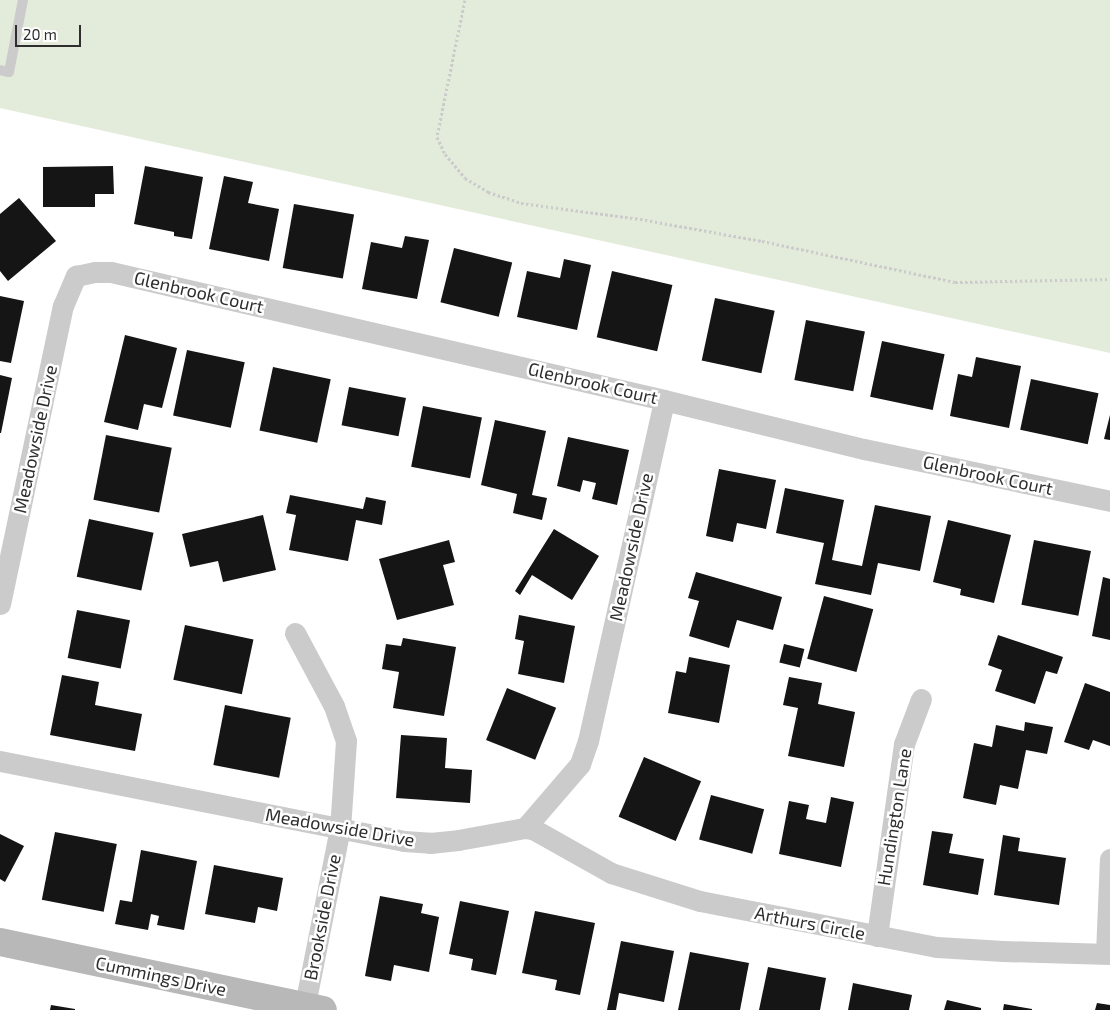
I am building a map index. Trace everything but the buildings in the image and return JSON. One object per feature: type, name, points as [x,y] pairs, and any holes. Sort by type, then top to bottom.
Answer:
[{"type":"street","name":"Glenbrook Court","points":[[76,276],[95,272],[111,272],[664,400],[864,449],[1110,501]]},
{"type":"street","name":"Meadowside Drive","points":[[0,604],[62,306],[76,276]]},
{"type":"street","name":"Meadowside Drive","points":[[0,761],[404,841],[430,843],[525,828],[580,764],[588,741],[664,400]]},
{"type":"street","name":"Brookside Drive","points":[[295,633],[334,706],[346,741],[340,828],[308,1009]]},
{"type":"street","name":"Hundington Lane","points":[[876,936],[904,744],[921,699]]},
{"type":"street","name":"Arthurs Circle","points":[[525,828],[533,829],[611,873],[692,898],[876,936],[937,946],[1003,951],[1108,953]]},
{"type":"street","points":[[1108,953],[1110,859]]},
{"type":"street","name":"Cummings Drive","points":[[0,942],[308,1009]]},
{"type":"lane","points":[[0,70],[9,72],[23,0]]},
{"type":"path","points":[[465,0],[437,137],[445,154],[464,178],[488,192],[521,203],[640,219],[762,241],[955,282],[1110,279]]},
{"type":"green space","points":[[0,0],[1110,0],[1110,353],[0,108]]}]
